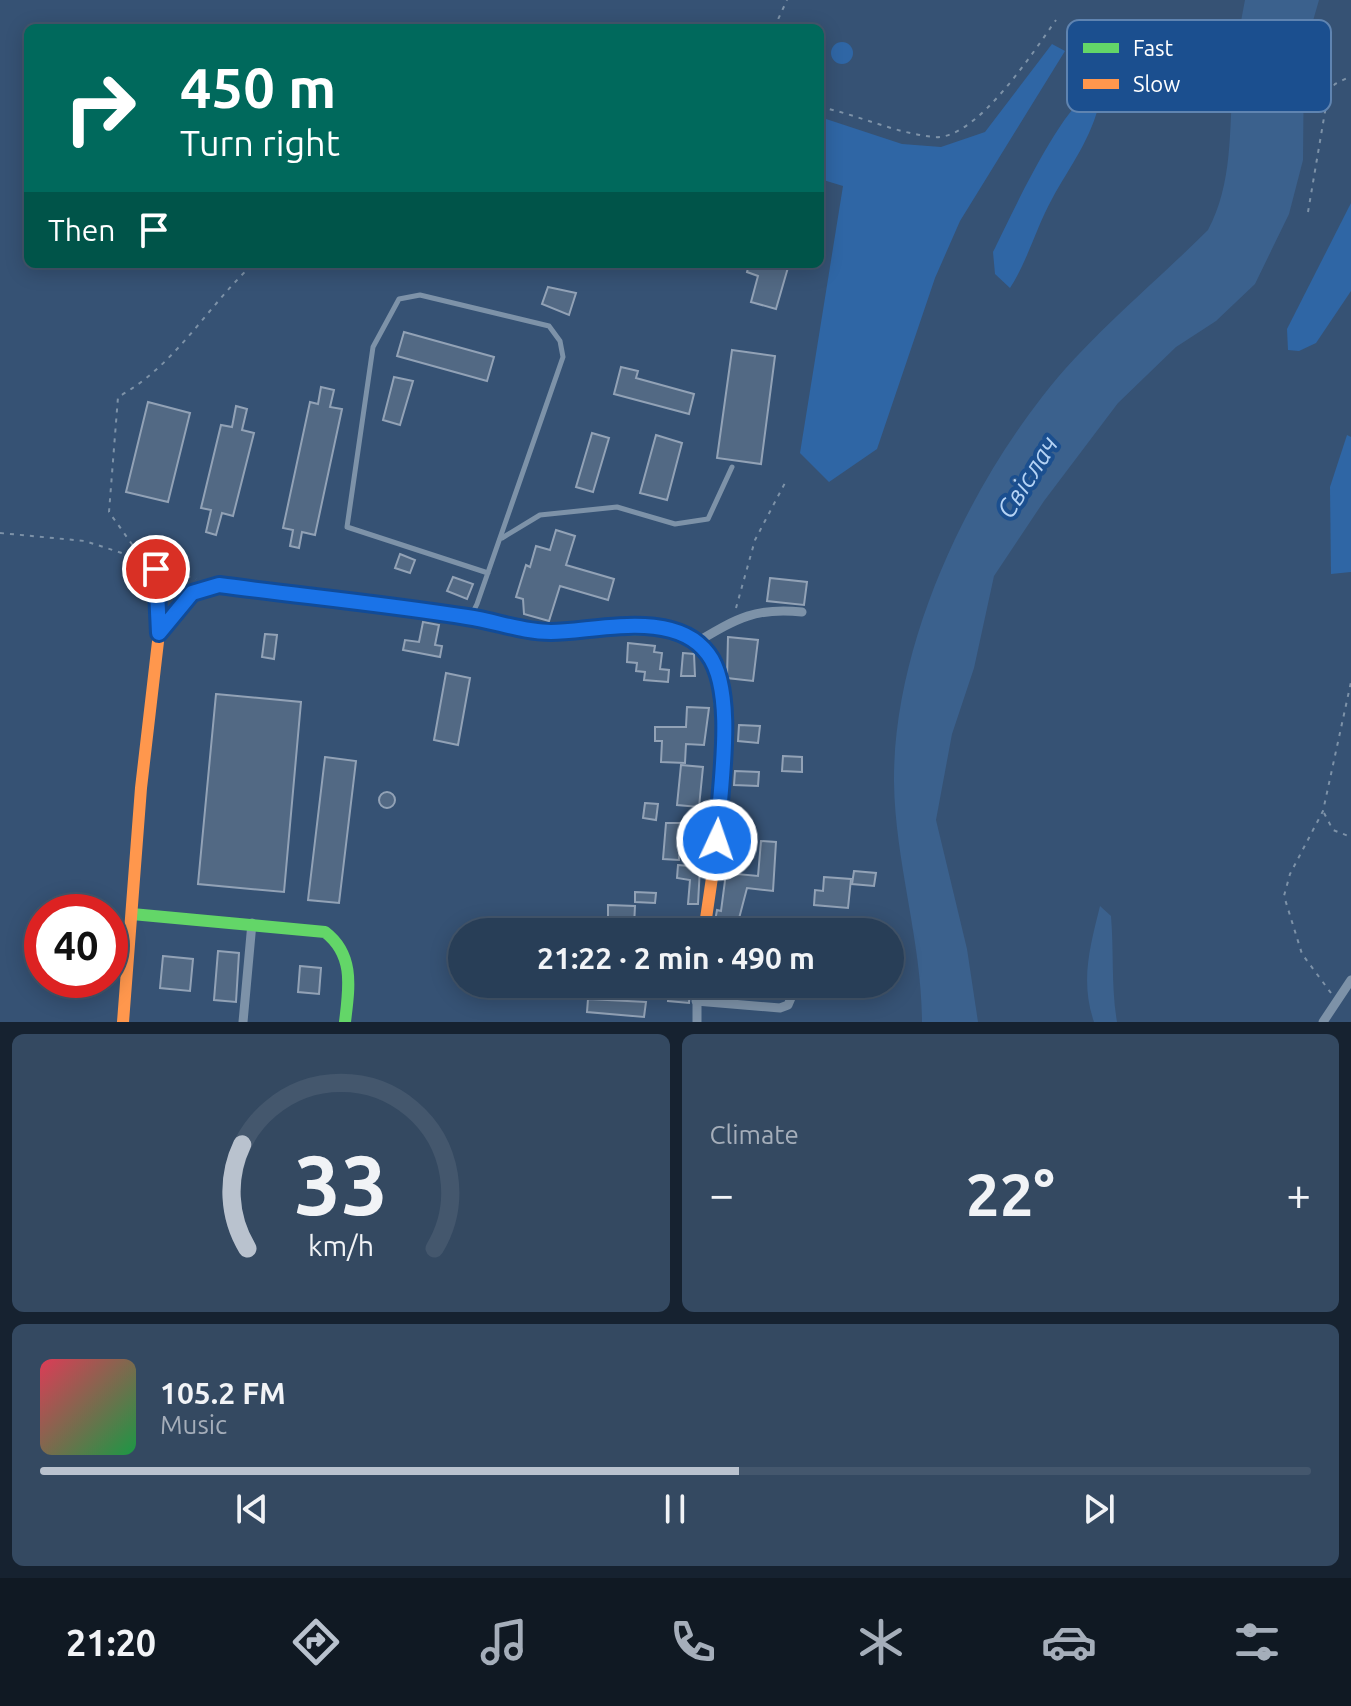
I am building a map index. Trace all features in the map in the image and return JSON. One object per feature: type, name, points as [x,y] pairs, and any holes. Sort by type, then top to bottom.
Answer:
[{"type":"street","points":[[123,1022],[159,633],[156,569]]},
{"type":"street","points":[[159,633],[192,593],[219,585],[471,617],[532,630],[664,629],[679,632],[697,642],[714,663],[722,694],[716,861],[706,918]]},
{"type":"street","points":[[697,642],[732,621],[770,608],[802,612]]},
{"type":"street","points":[[132,914],[325,932],[336,938],[345,951],[349,970],[345,1022]]},
{"type":"street","points":[[243,1022],[252,923]]},
{"type":"street","points":[[1323,1022],[1351,980]]},
{"type":"street","points":[[696,998],[697,1022]]},
{"type":"street","points":[[696,1001],[780,1008],[788,1005],[791,998]]},
{"type":"lane","points":[[471,617],[488,573],[501,538],[563,357],[560,341],[549,326],[420,295],[399,299],[373,347],[347,527],[488,573]]},
{"type":"lane","points":[[501,538],[540,515],[617,507],[675,524],[708,519],[732,467]]},
{"type":"path","points":[[776,24],[787,0]]},
{"type":"path","points":[[824,108],[880,127],[938,138],[956,131],[982,114],[1056,20]]},
{"type":"path","points":[[1331,90],[1335,84],[1351,76]]},
{"type":"path","points":[[1308,212],[1325,112]]},
{"type":"path","points":[[0,533],[85,541],[144,561],[109,512],[118,397],[138,386],[169,360],[250,268]]},
{"type":"path","points":[[732,621],[755,540],[786,481]]},
{"type":"path","points":[[156,569],[199,580]]},
{"type":"path","points":[[1337,1000],[1302,954],[1284,896],[1290,874],[1323,811],[1351,682]]},
{"type":"path","points":[[1323,811],[1333,830],[1351,837]]},
{"type":"shaded area","points":[[838,42],[846,42],[853,53],[846,64],[838,64],[831,57],[831,49]]},
{"type":"shaded area","points":[[1052,44],[1065,51],[960,221],[935,278],[877,449],[829,482],[800,453],[843,186],[824,180],[824,118],[902,144],[941,147],[985,132]]},
{"type":"shaded area","points":[[1071,112],[1097,112],[1092,127],[1046,210],[1010,288],[995,274],[993,252],[1024,190]]},
{"type":"shaded area","points":[[1351,203],[1351,291],[1316,343],[1299,351],[1288,350],[1287,329]]},
{"type":"shaded area","points":[[1347,435],[1351,437],[1351,572],[1331,574],[1330,487]]},
{"type":"water","points":[[1245,0],[1319,0],[1313,20],[1242,20]]},
{"type":"water","name":"Свіслач","points":[[1232,112],[1303,112],[1303,160],[1289,214],[1255,284],[1216,321],[1176,347],[1118,403],[1044,501],[994,576],[974,668],[952,734],[936,820],[967,949],[978,1022],[922,1022],[918,962],[895,812],[894,782],[897,732],[905,681],[919,629],[960,529],[985,482],[1042,397],[1101,331],[1208,230],[1222,194]]},
{"type":"water","points":[[1100,906],[1111,916],[1117,1022],[1094,1022],[1090,1007],[1087,978]]},
{"type":"building","points":[[748,268],[788,268],[776,309],[751,302],[758,276],[747,272]]},
{"type":"building","points":[[548,287],[576,293],[569,315],[542,304]]},
{"type":"building","points":[[404,332],[494,357],[487,381],[397,356]]},
{"type":"building","points":[[732,350],[775,356],[761,464],[717,458]]},
{"type":"building","points":[[621,367],[638,371],[636,378],[694,394],[689,414],[614,394]]},
{"type":"building","points":[[394,377],[413,381],[400,425],[383,420]]},
{"type":"building","points":[[321,387],[334,390],[330,407],[342,409],[315,535],[302,532],[299,548],[290,546],[293,530],[283,528],[310,402],[318,404]]},
{"type":"building","points":[[148,402],[190,413],[168,502],[126,492]]},
{"type":"building","points":[[236,406],[247,409],[242,430],[254,433],[233,516],[222,513],[216,535],[206,532],[211,510],[201,508],[221,425],[232,427]]},
{"type":"building","points":[[592,433],[609,438],[593,492],[576,487]]},
{"type":"building","points":[[656,435],[682,443],[667,500],[640,493]]},
{"type":"building","points":[[556,530],[575,536],[566,565],[614,579],[608,600],[560,586],[549,621],[524,614],[523,599],[516,597],[536,546],[550,550]]},
{"type":"building","points":[[400,554],[415,560],[410,573],[395,568]]},
{"type":"building","points":[[453,577],[473,584],[467,599],[447,591]]},
{"type":"building","points":[[770,578],[807,582],[804,605],[767,601]]},
{"type":"building","points":[[423,622],[439,625],[435,645],[442,646],[440,657],[403,650],[405,640],[419,642]]},
{"type":"building","points":[[265,634],[277,635],[274,659],[262,657]]},
{"type":"building","points":[[728,637],[758,640],[753,681],[727,678]]},
{"type":"building","points":[[628,643],[655,646],[654,652],[662,653],[660,669],[669,670],[668,682],[644,680],[645,672],[636,671],[637,663],[627,662]]},
{"type":"building","points":[[683,653],[694,654],[695,676],[681,676]]},
{"type":"building","points":[[446,673],[470,678],[458,745],[434,740]]},
{"type":"building","points":[[216,694],[301,702],[284,892],[198,884]]},
{"type":"building","points":[[687,707],[709,708],[704,745],[686,744],[685,763],[661,762],[662,741],[655,741],[655,727],[686,727]]},
{"type":"building","points":[[739,725],[760,726],[758,743],[738,741]]},
{"type":"building","points":[[783,756],[802,757],[802,772],[782,771]]},
{"type":"building","points":[[325,757],[356,761],[339,903],[308,900]]},
{"type":"building","points":[[681,765],[703,767],[699,807],[677,805]]},
{"type":"building","points":[[735,771],[759,772],[758,786],[734,785]]},
{"type":"building","points":[[384,792],[390,792],[395,800],[393,806],[384,808],[379,803],[379,797]]},
{"type":"building","points":[[645,803],[658,804],[656,820],[643,818]]},
{"type":"building","points":[[666,823],[691,823],[691,834],[680,834],[679,860],[663,859]]},
{"type":"building","points":[[732,824],[752,824],[751,840],[731,839]]},
{"type":"building","points":[[761,841],[776,842],[773,891],[747,888],[739,918],[716,918],[717,910],[721,911],[726,873],[758,876]]},
{"type":"building","points":[[678,865],[700,867],[698,904],[688,904],[690,880],[677,878]]},
{"type":"building","points":[[854,871],[876,873],[874,886],[852,884]]},
{"type":"building","points":[[824,877],[851,879],[848,908],[814,905],[815,890],[823,891]]},
{"type":"building","points":[[635,892],[656,893],[655,903],[635,902]]},
{"type":"building","points":[[608,905],[635,906],[634,918],[608,918]]},
{"type":"building","points":[[218,951],[239,953],[236,1002],[214,1000]]},
{"type":"building","points":[[163,956],[193,959],[190,991],[160,988]]},
{"type":"building","points":[[300,966],[321,968],[319,994],[298,992]]},
{"type":"building","points":[[668,998],[689,998],[689,1003],[668,1001]]},
{"type":"building","points":[[588,999],[646,1002],[644,1017],[587,1012]]},
{"type":"traffic: fast","points":[[310,597],[471,617],[532,630],[664,629],[692,640],[710,655],[718,678],[722,734],[719,830]]},
{"type":"traffic: fast","points":[[132,914],[325,932],[335,941],[346,962],[345,1022]]},
{"type":"traffic: slow","points":[[123,1022],[141,788],[159,633],[192,593],[219,585],[310,597]]},
{"type":"traffic: slow","points":[[706,918],[719,830]]},
{"type":"route","points":[[156,569],[159,633],[192,593],[219,585],[471,617],[532,630],[643,628],[679,632],[706,650],[720,678],[722,733],[717,840]]}]
